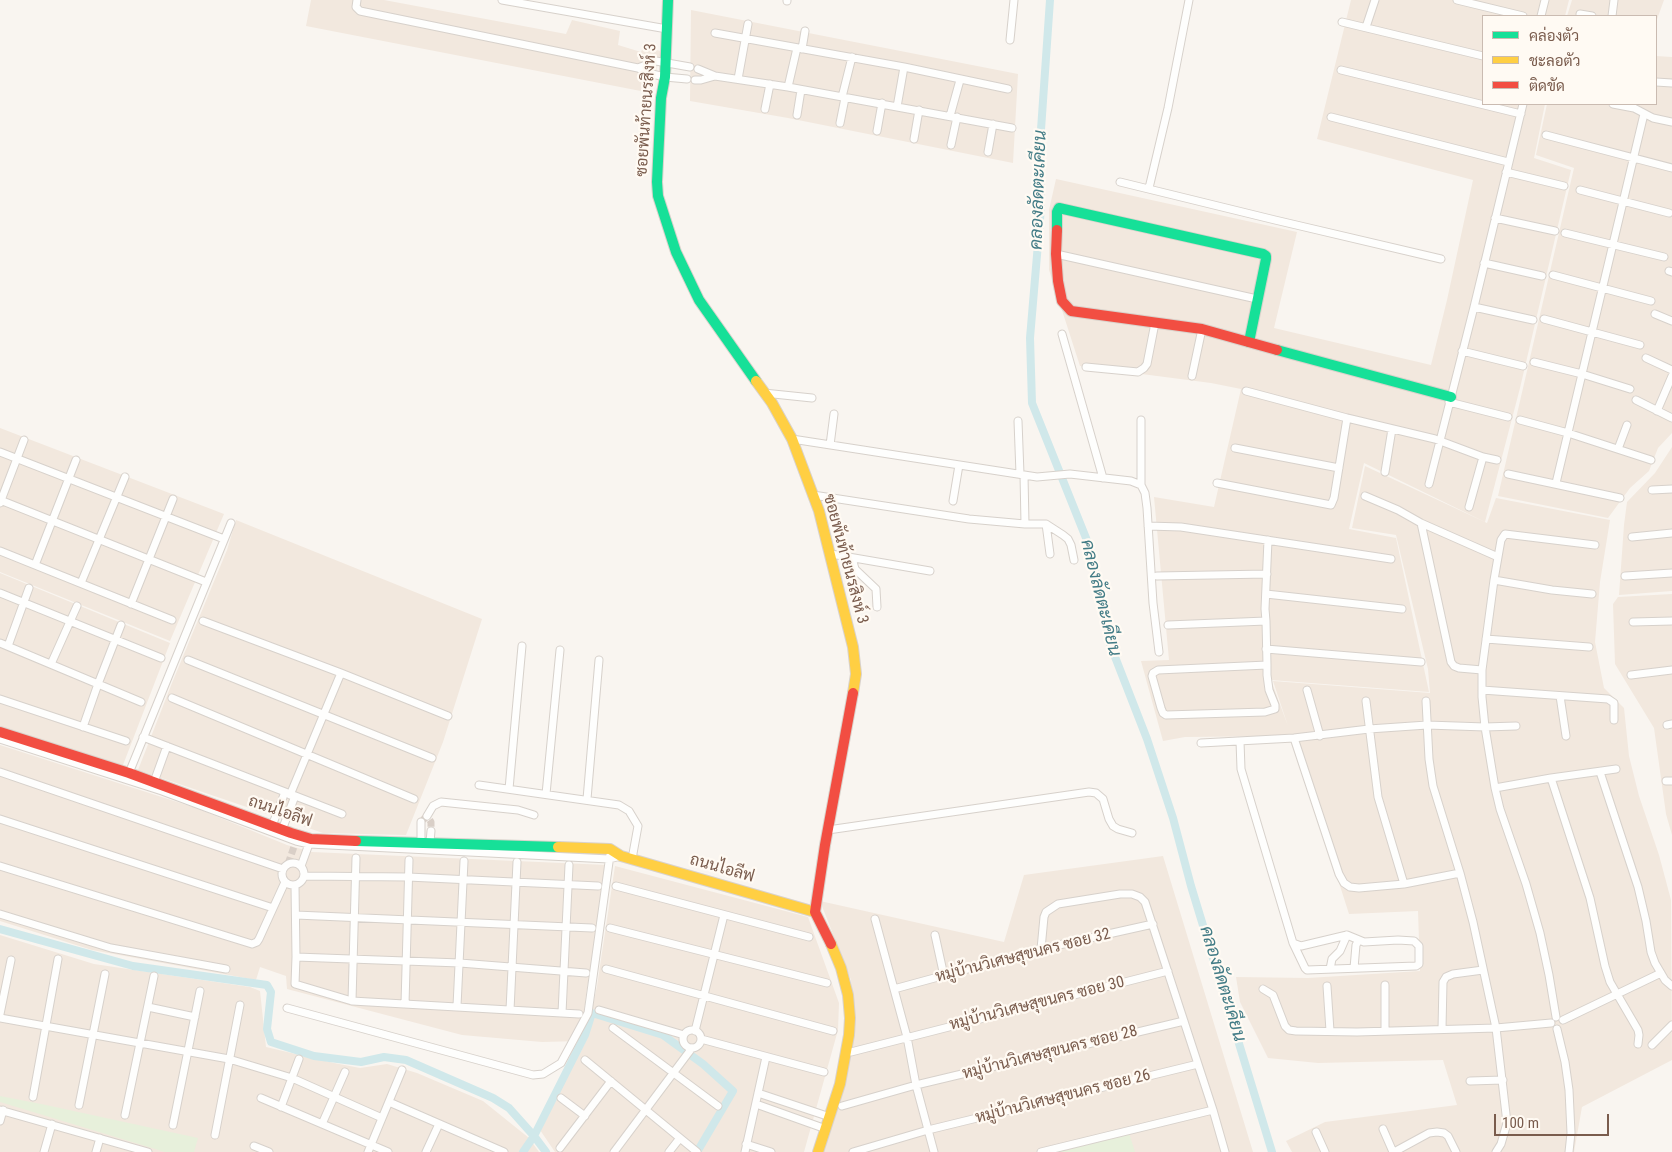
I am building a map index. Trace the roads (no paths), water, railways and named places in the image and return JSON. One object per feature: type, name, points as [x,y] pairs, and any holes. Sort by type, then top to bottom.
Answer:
[{"type":"street","points":[[357,0],[356,7],[360,11],[638,68],[665,77],[701,80],[715,76]]},
{"type":"street","points":[[502,0],[667,29]]},
{"type":"street","name":"ซอยพันท้ายนรสิงห์ 3","points":[[668,0],[666,63],[661,98],[658,196],[676,252],[699,300],[764,392],[792,439],[813,495],[853,647],[856,674],[815,912]]},
{"type":"street","points":[[1010,40],[1014,0]]},
{"type":"street","points":[[1149,188],[1168,108],[1189,0]]},
{"type":"street","points":[[1366,27],[1375,0]]},
{"type":"street","points":[[1457,0],[1519,15]]},
{"type":"street","points":[[1541,15],[1545,0]]},
{"type":"street","points":[[1612,15],[1614,0]]},
{"type":"street","points":[[1580,14],[1586,15]]},
{"type":"street","points":[[1342,22],[1482,56]]},
{"type":"street","points":[[738,79],[748,24]]},
{"type":"street","points":[[788,87],[805,31]]},
{"type":"street","points":[[715,33],[852,57],[1008,89]]},
{"type":"street","points":[[840,123],[852,57]]},
{"type":"street","points":[[638,68],[656,61],[694,68],[715,76],[882,103],[1012,128]]},
{"type":"street","points":[[897,107],[904,67]]},
{"type":"street","points":[[1341,70],[1482,104]]},
{"type":"street","points":[[951,145],[953,117],[960,80]]},
{"type":"street","points":[[1657,82],[1672,83]]},
{"type":"street","points":[[765,109],[770,84]]},
{"type":"street","points":[[797,115],[801,90]]},
{"type":"street","points":[[877,131],[882,103]]},
{"type":"street","points":[[1484,105],[1521,114]]},
{"type":"street","points":[[1429,484],[1523,105]]},
{"type":"street","points":[[1617,105],[1672,122]]},
{"type":"street","points":[[914,139],[919,110]]},
{"type":"street","points":[[1556,483],[1644,114]]},
{"type":"street","points":[[1332,117],[1508,162]]},
{"type":"street","points":[[988,152],[993,124]]},
{"type":"street","points":[[1546,135],[1672,168]]},
{"type":"street","points":[[1506,172],[1564,186]]},
{"type":"street","points":[[1120,182],[1441,259]]},
{"type":"street","points":[[1580,190],[1669,212]]},
{"type":"street","points":[[1249,342],[1266,256],[1059,208],[1057,212],[1056,254],[1058,280],[1062,301],[1066,308],[1077,312],[1202,329],[1508,417]]},
{"type":"street","points":[[1495,218],[1555,231]]},
{"type":"street","points":[[1565,233],[1664,257]]},
{"type":"street","points":[[1056,254],[1257,299]]},
{"type":"street","points":[[1484,263],[1542,276]]},
{"type":"street","points":[[1553,275],[1651,301]]},
{"type":"street","points":[[1474,307],[1533,320]]},
{"type":"street","points":[[1655,314],[1672,321]]},
{"type":"street","points":[[1544,319],[1640,345]]},
{"type":"street","points":[[1086,367],[1138,372],[1146,364],[1155,323]]},
{"type":"street","points":[[1192,376],[1202,329]]},
{"type":"street","points":[[1062,334],[1103,478]]},
{"type":"street","points":[[1462,351],[1523,366]]},
{"type":"street","points":[[1646,358],[1672,370]]},
{"type":"street","points":[[1534,362],[1630,389]]},
{"type":"street","points":[[1657,411],[1672,376]]},
{"type":"street","points":[[1246,391],[1440,441],[1484,457],[1498,460]]},
{"type":"street","points":[[764,392],[812,398]]},
{"type":"street","points":[[1636,400],[1672,418]]},
{"type":"street","points":[[830,445],[834,414]]},
{"type":"street","points":[[1217,483],[1331,505],[1334,498],[1346,418]]},
{"type":"street","points":[[1141,420],[1140,485],[1145,493],[1153,603],[1159,652]]},
{"type":"street","points":[[1520,420],[1568,433],[1651,460]]},
{"type":"street","points":[[1018,421],[1025,524]]},
{"type":"street","points":[[1618,449],[1627,425]]},
{"type":"street","points":[[1385,472],[1392,429]]},
{"type":"street","points":[[792,439],[1022,474],[1045,477],[1070,474],[1131,481],[1140,485]]},
{"type":"street","points":[[24,440],[0,501],[206,582]]},
{"type":"street","points":[[1235,448],[1339,468]]},
{"type":"street","points":[[0,452],[224,539]]},
{"type":"street","points":[[1469,507],[1484,457]]},
{"type":"street","points":[[35,565],[76,460]]},
{"type":"street","points":[[953,502],[959,465]]},
{"type":"street","points":[[1508,474],[1620,498]]},
{"type":"street","points":[[81,583],[125,476]]},
{"type":"street","points":[[1652,490],[1672,488]]},
{"type":"street","points":[[813,495],[969,519],[1046,524],[1068,539],[1074,560]]},
{"type":"street","points":[[1365,496],[1498,557]]},
{"type":"street","points":[[131,604],[173,499]]},
{"type":"street","points":[[129,773],[231,523]]},
{"type":"street","points":[[1421,523],[1451,662],[1459,668],[1482,670]]},
{"type":"street","points":[[1046,524],[1050,554]]},
{"type":"street","points":[[1148,526],[1180,527],[1392,558]]},
{"type":"street","points":[[1632,537],[1672,533]]},
{"type":"street","points":[[1569,1152],[1572,1133],[1565,1062],[1557,1029],[1552,1027],[1549,975],[1540,933],[1495,788],[1485,727],[1482,670],[1494,580],[1501,540],[1505,534],[1595,545]]},
{"type":"street","points":[[1267,665],[1158,670],[1152,676],[1160,708],[1162,713],[1166,715],[1265,712],[1275,709],[1267,678],[1267,665],[1266,649],[1266,594],[1268,540]]},
{"type":"street","points":[[0,551],[172,620]]},
{"type":"street","points":[[830,554],[930,571]]},
{"type":"street","points":[[852,558],[855,569],[876,589],[877,607]]},
{"type":"street","points":[[1625,576],[1672,573]]},
{"type":"street","points":[[1158,576],[1267,574]]},
{"type":"street","points":[[1494,580],[1552,590],[1592,594]]},
{"type":"street","points":[[8,646],[29,588]]},
{"type":"street","points":[[0,593],[161,658]]},
{"type":"street","points":[[1266,594],[1402,609]]},
{"type":"street","points":[[51,664],[77,606]]},
{"type":"street","points":[[202,621],[448,716]]},
{"type":"street","points":[[1168,625],[1266,621]]},
{"type":"street","points":[[1633,622],[1672,621]]},
{"type":"street","points":[[83,727],[121,624]]},
{"type":"street","points":[[1486,638],[1589,647]]},
{"type":"street","points":[[0,643],[141,702]]},
{"type":"street","points":[[509,789],[522,646]]},
{"type":"street","points":[[1266,649],[1421,662]]},
{"type":"street","points":[[546,794],[560,650]]},
{"type":"street","points":[[188,660],[432,758]]},
{"type":"street","points":[[587,799],[599,660]]},
{"type":"street","points":[[1632,675],[1672,670]]},
{"type":"street","points":[[277,828],[340,673]]},
{"type":"street","points":[[1307,690],[1320,736]]},
{"type":"street","points":[[1482,690],[1602,698],[1612,701],[1614,720]]},
{"type":"street","points":[[1560,696],[1566,736]]},
{"type":"street","points":[[172,698],[414,799]]},
{"type":"street","points":[[0,699],[126,741]]},
{"type":"street","points":[[1366,701],[1378,797],[1404,884]]},
{"type":"street","points":[[1426,701],[1429,759],[1433,786],[1460,873],[1476,935],[1496,1028],[1503,1080],[1506,1123],[1504,1135],[1496,1152]]},
{"type":"street","points":[[1201,743],[1320,736],[1369,729],[1427,726],[1516,726]]},
{"type":"street","name":"ถนนไอลีฟ","points":[[0,732],[129,773],[311,839],[426,842],[610,854],[632,858],[815,912]]},
{"type":"street","points":[[143,737],[342,814]]},
{"type":"street","points":[[1294,738],[1338,874],[1344,883],[1350,887],[1359,888],[1404,884],[1460,873]]},
{"type":"street","name":"ถนนไอลีฟ","points":[[0,739],[162,791],[296,841],[309,844],[610,854]]},
{"type":"street","points":[[1240,741],[1242,769],[1293,942],[1306,969],[1416,966],[1419,964],[1419,947],[1416,941],[1364,942],[1347,935],[1301,946],[1293,942]]},
{"type":"street","points":[[154,782],[168,746]]},
{"type":"street","points":[[1495,788],[1616,769]]},
{"type":"street","points":[[0,772],[283,869]]},
{"type":"street","points":[[1600,772],[1638,887],[1649,944],[1655,963],[1665,980],[1672,986]]},
{"type":"street","points":[[1551,778],[1590,898],[1610,982],[1638,1030],[1638,1044]]},
{"type":"street","points":[[479,785],[619,805],[629,810],[638,826],[632,858]]},
{"type":"street","points":[[828,830],[1089,792],[1096,793],[1103,799],[1108,819],[1113,826],[1132,833]]},
{"type":"street","points":[[277,828],[290,794]]},
{"type":"street","points":[[427,816],[433,806],[441,802],[518,810],[534,815]]},
{"type":"street","points":[[0,819],[273,908]]},
{"type":"street","points":[[421,822],[426,842]]},
{"type":"street","points":[[426,842],[431,831]]},
{"type":"street","points":[[301,866],[291,863],[283,869],[282,876],[285,882],[295,885],[301,882],[304,876],[301,866],[309,844]]},
{"type":"street","points":[[287,1008],[532,1075],[543,1074],[561,1063],[588,1013],[610,854]]},
{"type":"street","points":[[352,1001],[356,858]]},
{"type":"street","points":[[405,1004],[409,860]]},
{"type":"street","points":[[457,1006],[464,861]]},
{"type":"street","points":[[510,1010],[516,862]]},
{"type":"street","points":[[562,1013],[568,865]]},
{"type":"street","points":[[0,866],[252,944],[259,939],[285,882]]},
{"type":"street","points":[[304,876],[408,877],[598,886]]},
{"type":"street","points":[[295,885],[295,984],[352,1001],[579,1014]]},
{"type":"street","points":[[616,886],[809,937]]},
{"type":"street","points":[[1041,949],[1044,918],[1050,908],[1058,904],[1120,894],[1132,894],[1140,897],[1145,902],[1225,1152]]},
{"type":"street","points":[[815,912],[841,968],[848,995],[850,1018],[844,1069],[818,1152]]},
{"type":"street","points":[[0,914],[111,948],[226,969]]},
{"type":"street","points":[[296,915],[592,928]]},
{"type":"street","points":[[695,1031],[724,915]]},
{"type":"street","points":[[875,919],[907,1037],[916,1085],[934,1152]]},
{"type":"street","name":"หมู่บ้านวิเศษสุขนคร ซอย 32","points":[[894,988],[1041,949],[1153,924]]},
{"type":"street","points":[[610,928],[828,983]]},
{"type":"street","points":[[935,935],[944,976]]},
{"type":"street","points":[[1330,969],[1332,959],[1340,951],[1347,935]]},
{"type":"street","points":[[1354,968],[1356,945],[1359,940]]},
{"type":"street","points":[[296,957],[460,963],[586,973]]},
{"type":"street","points":[[33,1096],[58,958]]},
{"type":"street","points":[[0,1014],[11,960]]},
{"type":"street","points":[[606,969],[833,1031]]},
{"type":"street","points":[[1442,1029],[1443,982],[1446,977],[1453,974],[1483,970]]},
{"type":"street","name":"หมู่บ้านวิเศษสุขนคร ซอย 30","points":[[851,1052],[1168,971]]},
{"type":"street","points":[[1563,1020],[1661,973]]},
{"type":"street","points":[[80,1105],[105,974]]},
{"type":"street","points":[[125,1115],[154,976]]},
{"type":"street","points":[[1385,985],[1385,1031]]},
{"type":"street","points":[[1327,986],[1330,1031]]},
{"type":"street","points":[[1263,990],[1273,995],[1284,1026],[1289,1030],[1385,1031],[1496,1028],[1553,1020],[1559,1017],[1563,1020]]},
{"type":"street","points":[[173,1126],[200,991]]},
{"type":"street","points":[[215,1134],[240,1005]]},
{"type":"street","points":[[148,1007],[195,1017]]},
{"type":"street","points":[[599,1010],[684,1035]]},
{"type":"street","points":[[0,1018],[229,1059],[292,1078],[382,1118]]},
{"type":"street","points":[[1557,1029],[1563,1026],[1563,1020]]},
{"type":"street","name":"หมู่บ้านวิเศษสุขนคร ซอย 28","points":[[842,1106],[916,1085],[1184,1021]]},
{"type":"street","points":[[1652,1045],[1672,1025]]},
{"type":"street","points":[[613,1028],[718,1106]]},
{"type":"street","points":[[614,1152],[692,1048],[699,1045],[701,1040],[700,1034],[695,1031],[689,1031],[684,1035]]},
{"type":"street","points":[[684,1035],[684,1044],[692,1048]]},
{"type":"street","points":[[701,1040],[824,1072]]},
{"type":"street","points":[[745,1152],[766,1056]]},
{"type":"street","points":[[281,1107],[299,1059]]},
{"type":"street","points":[[585,1060],[697,1152]]},
{"type":"street","name":"หมู่บ้านวิเศษสุขนคร ซอย 26","points":[[853,1152],[928,1130],[1198,1064]]},
{"type":"street","points":[[369,1148],[402,1070]]},
{"type":"street","points":[[322,1124],[345,1072]]},
{"type":"street","points":[[1470,1081],[1503,1080]]},
{"type":"street","points":[[560,1148],[611,1081]]},
{"type":"street","points":[[758,1093],[830,1117]]},
{"type":"street","points":[[261,1098],[322,1124],[369,1148],[388,1152]]},
{"type":"street","points":[[561,1098],[585,1116]]},
{"type":"street","points":[[389,1102],[504,1152]]},
{"type":"street","points":[[756,1104],[826,1129]]},
{"type":"street","points":[[0,1121],[1,1110],[148,1152]]},
{"type":"street","points":[[1041,1152],[1213,1110]]},
{"type":"street","points":[[44,1152],[52,1124]]},
{"type":"street","points":[[426,1152],[439,1124]]},
{"type":"street","points":[[1383,1129],[1394,1152],[1429,1133],[1437,1132],[1448,1136],[1456,1152]]},
{"type":"street","points":[[1316,1132],[1325,1152]]},
{"type":"street","points":[[96,1152],[100,1138]]},
{"type":"street","points":[[669,1152],[680,1138]]},
{"type":"street","points":[[746,1144],[771,1152]]},
{"type":"street","points":[[254,1146],[269,1152]]},
{"type":"waterway","name":"คลองลัดตะเคียน","points":[[1050,0],[1040,144],[1041,208],[1030,338],[1032,403],[1090,548],[1110,644],[1147,739],[1173,818],[1191,886],[1272,1152]]},
{"type":"waterway","points":[[0,929],[133,966],[267,985],[271,992],[267,1029],[271,1042],[314,1056],[361,1062],[384,1057],[406,1060],[493,1098],[509,1108],[546,1152]]},
{"type":"waterway","points":[[523,1152],[534,1136],[585,1035],[592,1013],[663,1035],[703,1064],[733,1091],[697,1152]]},
{"type":"tunnel","points":[[423,820],[427,816],[431,822],[431,831]]},
{"type":"tunnel","points":[[288,864],[296,841]]}]
